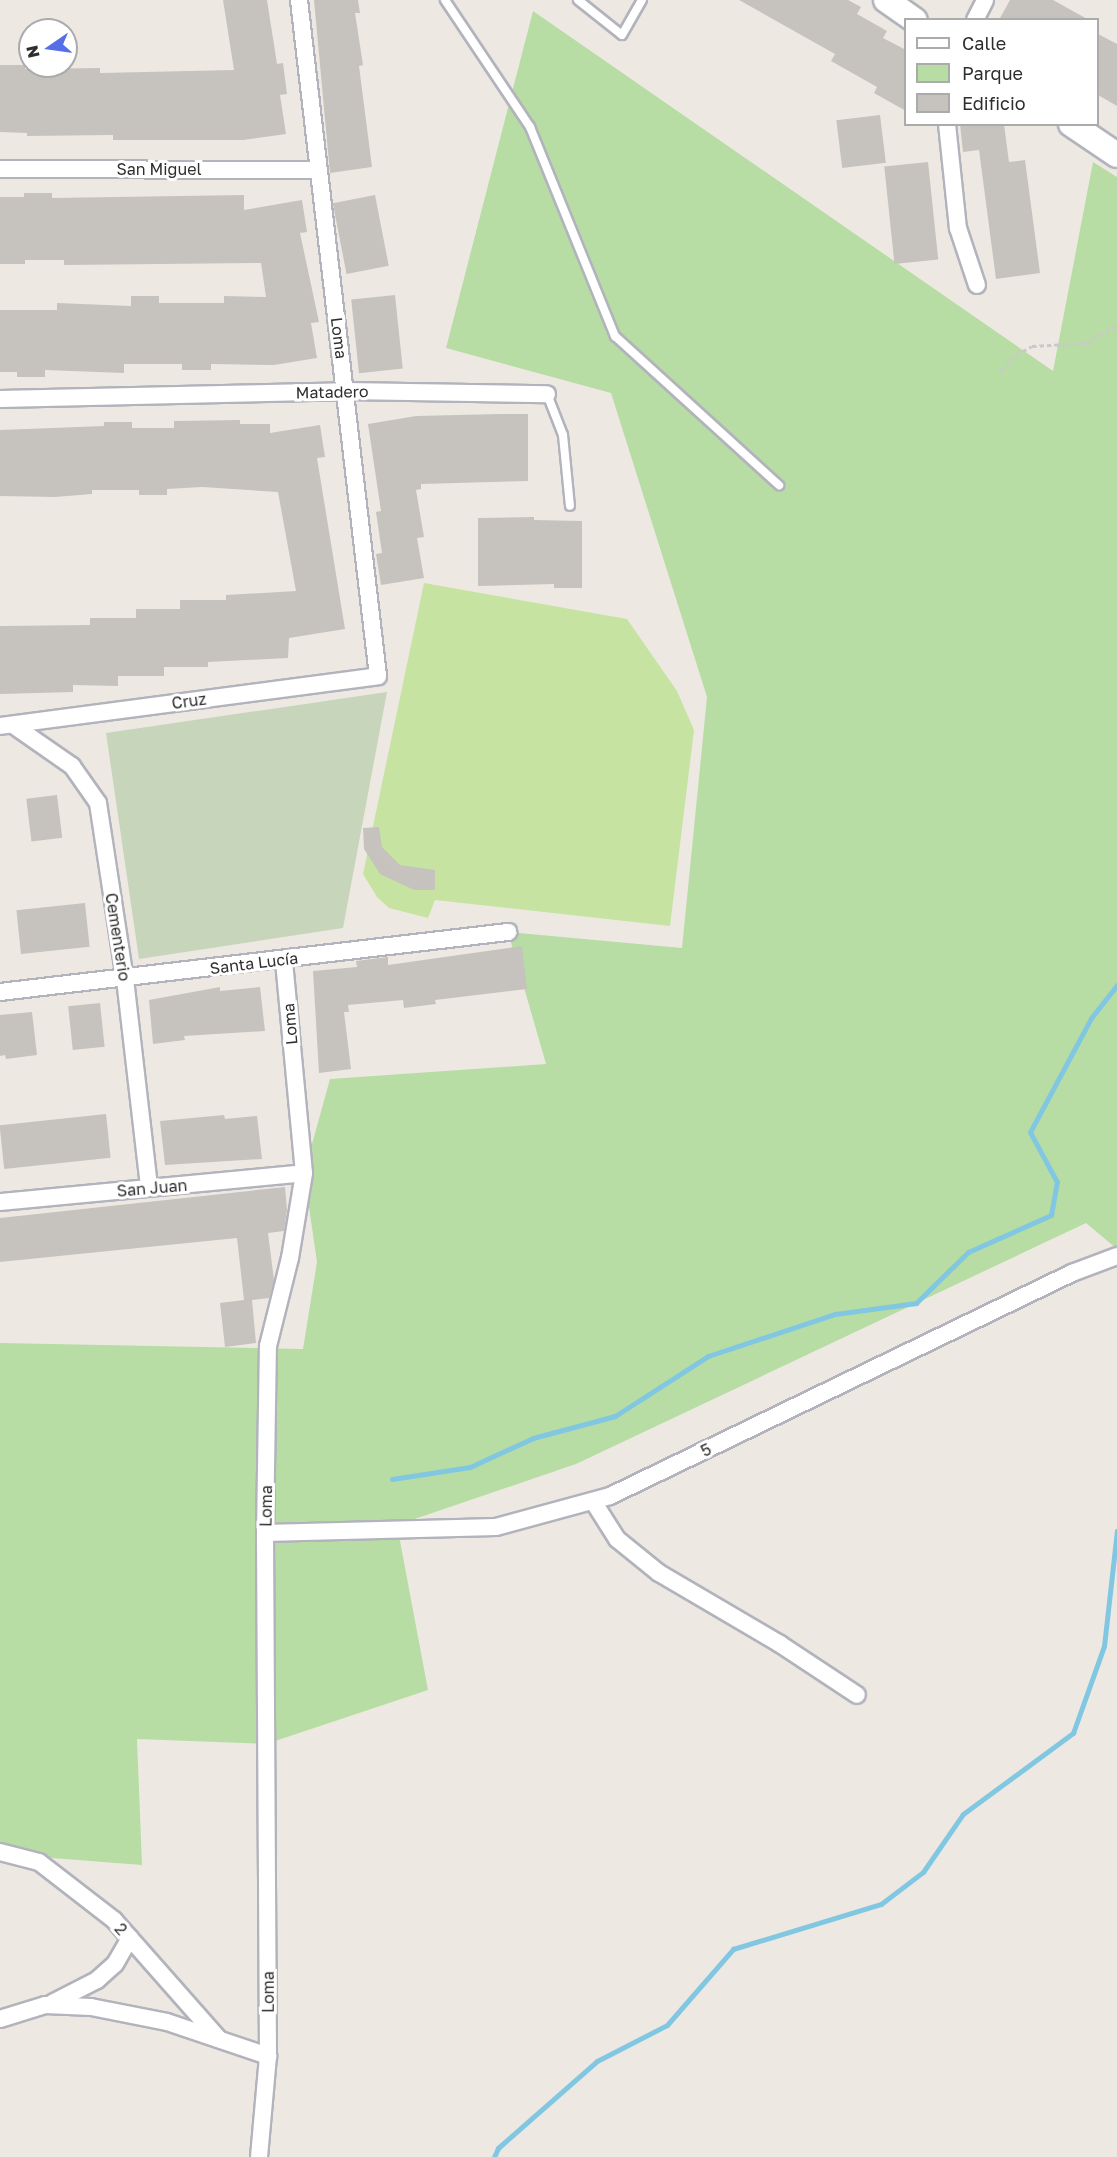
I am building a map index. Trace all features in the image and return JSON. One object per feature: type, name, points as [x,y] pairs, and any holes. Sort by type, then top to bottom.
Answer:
[{"type":"main road","points":[[886,0],[912,18]]},
{"type":"main road","points":[[1074,126],[1117,155]]},
{"type":"street","name":"Loma","points":[[299,0],[317,170],[346,391],[378,676]]},
{"type":"street","points":[[976,18],[985,0]]},
{"type":"street","points":[[947,126],[958,228],[977,285]]},
{"type":"street","name":"San Miguel","points":[[0,169],[317,170]]},
{"type":"street","name":"Matadero","points":[[0,399],[346,391],[548,394]]},
{"type":"street","name":"Cruz","points":[[6,726],[378,676]]},
{"type":"street","name":"Cementerio","points":[[6,726],[72,766],[98,803],[125,979],[149,1188]]},
{"type":"street","name":"Santa Lucía","points":[[0,992],[508,932]]},
{"type":"street","name":"Loma","points":[[259,2157],[268,2056],[265,1533],[268,1346],[290,1258],[304,1173],[284,960]]},
{"type":"street","name":"San Juan","points":[[0,1202],[304,1173]]},
{"type":"street","name":"5","points":[[265,1533],[496,1527],[610,1496],[1072,1273],[1117,1256]]},
{"type":"street","points":[[593,1501],[617,1539],[659,1573],[780,1644],[857,1695]]},
{"type":"street","name":"2","points":[[0,1852],[39,1862],[83,1895],[130,1938],[219,2039]]},
{"type":"street","points":[[0,2019],[45,2006],[97,1980],[115,1964],[130,1938]]},
{"type":"street","points":[[45,2006],[91,2007],[167,2022],[268,2056]]},
{"type":"lane","points":[[445,0],[530,127],[615,336],[779,485]]},
{"type":"lane","points":[[578,0],[622,35],[642,0]]},
{"type":"lane","name":"Matadero","points":[[548,394],[563,435],[570,506]]},
{"type":"path","points":[[1002,371],[1016,355],[1032,346],[1086,343],[1117,325]]},
{"type":"green space","points":[[533,11],[1053,371],[1093,162],[1117,177],[1117,1249],[1086,1223],[576,1464],[397,1525],[428,1690],[266,1744],[137,1739],[142,1865],[0,1854],[0,1343],[303,1349],[317,1262],[304,1173],[330,1079],[546,1064],[508,932],[682,948],[707,697],[611,393],[446,348]]},
{"type":"green space","points":[[424,583],[627,619],[677,691],[694,730],[670,926],[435,900],[428,918],[389,908],[377,897],[363,874]]},
{"type":"green space","points":[[387,692],[343,928],[139,959],[106,733]]},
{"type":"building","points":[[223,0],[267,0],[277,64],[283,63],[287,94],[280,95],[286,134],[243,140],[113,140],[113,135],[27,136],[27,133],[0,132],[0,65],[18,65],[18,78],[78,78],[78,68],[100,68],[100,73],[234,70]]},
{"type":"building","points":[[314,0],[358,0],[360,13],[355,13],[363,65],[359,66],[372,167],[330,173]]},
{"type":"building","points":[[739,0],[848,0],[861,7],[857,14],[887,31],[883,38],[904,49],[904,110],[874,93],[877,87],[831,61],[835,54]]},
{"type":"building","points":[[1010,0],[1053,0],[1085,18],[1000,18]]},
{"type":"building","points":[[1099,35],[1117,44],[1117,106],[1099,96]]},
{"type":"building","points":[[880,115],[886,163],[842,168],[836,120]]},
{"type":"building","points":[[960,126],[1004,126],[1009,162],[1025,160],[1040,273],[996,279],[979,150],[963,152]]},
{"type":"building","points":[[928,162],[938,259],[894,264],[884,167]]},
{"type":"building","points":[[24,193],[52,193],[52,198],[244,195],[244,210],[302,200],[307,232],[300,233],[319,322],[311,323],[317,358],[274,365],[211,364],[211,370],[182,370],[182,364],[124,364],[124,373],[45,370],[45,377],[17,377],[17,372],[0,372],[0,310],[57,310],[57,303],[131,306],[131,296],[159,296],[159,303],[224,303],[224,296],[266,297],[261,263],[64,265],[64,260],[25,260],[25,264],[0,264],[0,197],[24,197]]},
{"type":"building","points":[[375,195],[389,266],[347,274],[333,203]]},
{"type":"building","points":[[395,295],[403,369],[359,373],[351,300]]},
{"type":"building","points":[[528,414],[528,481],[421,484],[421,489],[416,490],[424,537],[417,538],[424,578],[381,585],[376,554],[382,553],[376,512],[381,511],[368,424],[416,416]]},
{"type":"building","points":[[240,420],[240,424],[270,424],[270,433],[320,425],[325,457],[317,458],[345,629],[289,638],[288,658],[208,662],[208,667],[164,667],[164,676],[118,676],[118,686],[73,685],[73,692],[0,694],[0,626],[90,625],[90,618],[136,618],[136,609],[180,609],[180,600],[226,600],[226,595],[296,591],[278,492],[202,487],[167,489],[167,495],[139,495],[139,490],[92,490],[92,494],[55,497],[0,496],[0,430],[104,426],[104,422],[132,422],[132,428],[174,428],[174,421]]},
{"type":"building","points":[[534,517],[534,520],[582,521],[582,588],[554,588],[554,584],[478,586],[478,518]]},
{"type":"building","points":[[57,795],[62,838],[31,841],[26,799]]},
{"type":"building","points":[[379,827],[382,847],[400,865],[435,870],[435,890],[414,890],[380,874],[364,849],[363,828]]},
{"type":"building","points":[[85,903],[90,947],[21,954],[16,910]]},
{"type":"building","points":[[522,946],[527,989],[435,1000],[436,1004],[404,1008],[403,1000],[348,1005],[349,1012],[344,1012],[351,1069],[319,1073],[313,971],[357,967],[356,961],[388,957],[388,965]]},
{"type":"building","points":[[220,987],[220,991],[260,987],[265,1031],[184,1036],[185,1040],[153,1044],[149,1000]]},
{"type":"building","points":[[100,1003],[105,1047],[73,1050],[68,1006]]},
{"type":"building","points":[[32,1012],[37,1055],[6,1059],[5,1055],[0,1056],[0,1015]]},
{"type":"building","points":[[106,1114],[111,1158],[4,1169],[0,1125]]},
{"type":"building","points":[[224,1115],[225,1119],[257,1116],[262,1159],[165,1165],[160,1121]]},
{"type":"building","points":[[285,1187],[287,1210],[284,1231],[268,1233],[274,1280],[269,1298],[252,1300],[256,1343],[225,1347],[220,1303],[244,1300],[237,1238],[0,1262],[0,1218]]},
{"type":"waterway","points":[[392,1479],[470,1467],[533,1438],[615,1416],[708,1356],[835,1314],[916,1303],[968,1252],[1051,1215],[1057,1182],[1030,1132],[1091,1018],[1117,985]]},
{"type":"waterway","points":[[494,2157],[498,2148],[597,2061],[667,2025],[733,1949],[881,1904],[923,1872],[963,1814],[1073,1733],[1104,1646],[1117,1531]]}]
